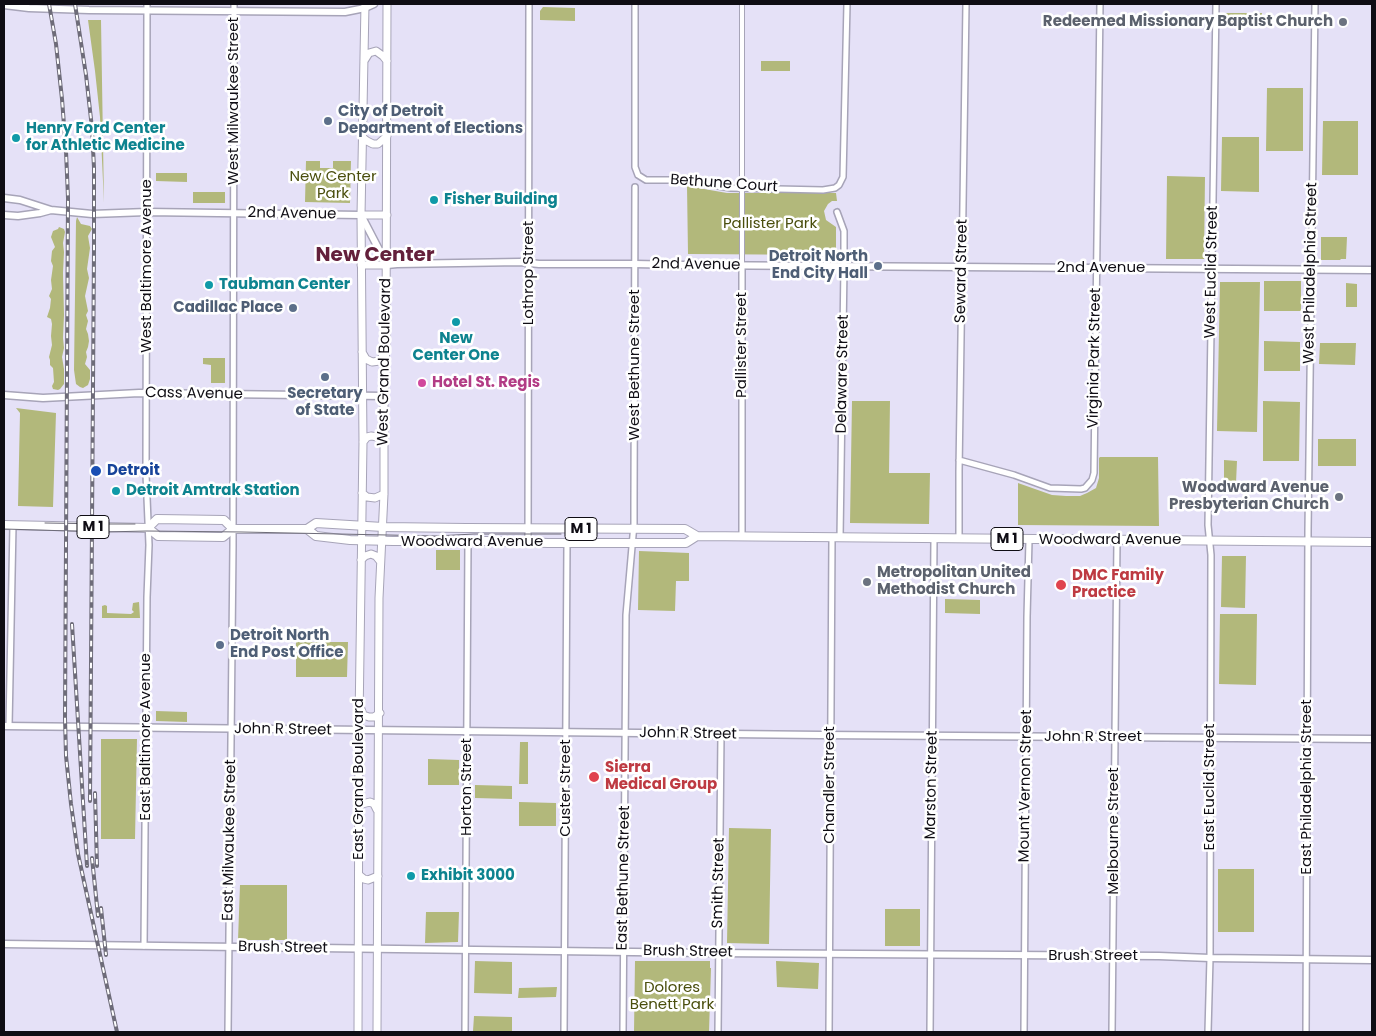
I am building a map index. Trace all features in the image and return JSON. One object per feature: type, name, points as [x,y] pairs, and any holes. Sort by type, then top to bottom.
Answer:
[{"type":"main road","name":"West Grand Boulevard","points":[[382,541],[387,215],[387,4]]},
{"type":"main road","name":"West Grand Boulevard","points":[[362,525],[361,214],[365,6]]},
{"type":"main road","points":[[364,60],[369,53],[376,52],[384,56],[387,61]]},
{"type":"main road","points":[[362,137],[373,144],[378,144],[387,136]]},
{"type":"main road","points":[[361,214],[387,215]]},
{"type":"main road","points":[[361,265],[386,265]]},
{"type":"main road","points":[[362,352],[366,359],[376,362],[380,361],[385,351]]},
{"type":"main road","points":[[363,442],[367,437],[371,436],[378,437],[384,442]]},
{"type":"main road","points":[[362,493],[367,497],[374,498],[384,494]]},
{"type":"main road","name":"Woodward Avenue","points":[[148,528],[157,519],[224,520],[234,529]]},
{"type":"main road","name":"Woodward Avenue","points":[[4,525],[148,528],[158,536],[223,537],[234,529],[307,529],[316,523],[383,527],[685,529],[697,536],[1372,542]]},
{"type":"main road","name":"East Grand Boulevard","points":[[358,1032],[362,525]]},
{"type":"main road","name":"Woodward Avenue","points":[[307,529],[316,536],[362,541],[686,543],[697,536]]},
{"type":"main road","name":"East Grand Boulevard","points":[[377,1032],[380,561],[382,541]]},
{"type":"main road","points":[[361,560],[371,554],[380,561]]},
{"type":"main road","points":[[360,706],[363,715],[374,717],[380,713]]},
{"type":"main road","points":[[359,807],[370,802],[377,807],[379,815]]},
{"type":"main road","points":[[359,876],[368,880],[378,876]]},
{"type":"street","points":[[4,5],[29,8],[89,10],[147,7],[234,7],[345,12],[374,4]]},
{"type":"street","name":"Lothrop Street","points":[[528,542],[529,4]]},
{"type":"street","name":"Bethune Court","points":[[635,4],[635,167],[638,175],[646,180],[682,180],[719,187],[823,190],[835,188],[839,185],[842,182],[844,170],[848,4]]},
{"type":"street","name":"Pallister Street","points":[[742,4],[742,536]]},
{"type":"street","name":"Seward Street","points":[[959,539],[966,4]]},
{"type":"street","name":"Virginia Park Street","points":[[959,460],[1014,475],[1043,487],[1081,489],[1089,485],[1092,480],[1094,473],[1100,4]]},
{"type":"street","name":"West Euclid Street","points":[[1210,541],[1208,525],[1216,4]]},
{"type":"street","name":"West Philadelphia Street","points":[[1308,542],[1315,4]]},
{"type":"street","name":"West Baltimore Avenue","points":[[147,7],[148,528]]},
{"type":"street","name":"West Milwaukee Street","points":[[234,7],[234,529]]},
{"type":"street","name":"West Bethune Street","points":[[632,543],[635,187]]},
{"type":"street","name":"2nd Avenue","points":[[4,198],[20,200],[51,210],[99,214],[147,212],[361,214]]},
{"type":"street","name":"2nd Avenue","points":[[4,216],[18,216],[51,210]]},
{"type":"street","name":"Delaware Street","points":[[836,538],[844,266],[844,231],[837,212]]},
{"type":"street","points":[[361,214],[386,265]]},
{"type":"street","name":"2nd Avenue","points":[[386,265],[520,262],[539,264],[742,266],[1372,270]]},
{"type":"street","name":"Cass Avenue","points":[[4,395],[43,398],[147,393],[384,396]]},
{"type":"street","points":[[6,726],[13,526]]},
{"type":"street","name":"East Baltimore Avenue","points":[[144,946],[148,528]]},
{"type":"street","name":"East Milwaukee Street","points":[[228,1032],[234,529]]},
{"type":"street","name":"Chandler Street","points":[[829,1032],[831,735],[836,538]]},
{"type":"street","name":"Marston Street","points":[[930,1032],[934,539]]},
{"type":"street","name":"Mount Vernon Street","points":[[1024,1032],[1029,540]]},
{"type":"street","name":"Melbourne Street","points":[[1112,1032],[1117,540]]},
{"type":"street","name":"Horton Street","points":[[465,1032],[468,541]]},
{"type":"street","name":"East Euclid Street","points":[[1208,1032],[1210,958],[1210,541]]},
{"type":"street","name":"East Philadelphia Street","points":[[1306,1032],[1308,542]]},
{"type":"street","name":"Custer Street","points":[[564,1032],[567,543]]},
{"type":"street","name":"East Bethune Street","points":[[622,1032],[626,615],[632,543]]},
{"type":"street","name":"John R Street","points":[[6,726],[1372,739]]},
{"type":"street","name":"Smith Street","points":[[718,1032],[721,734]]},
{"type":"street","name":"Brush Street","points":[[4,944],[1372,960]]},
{"type":"green space","points":[[543,7],[575,8],[575,21],[540,20],[540,11]]},
{"type":"green space","points":[[1223,13],[1262,13],[1262,27],[1223,27]]},
{"type":"green space","points":[[88,20],[101,20],[104,203],[100,117]]},
{"type":"green space","points":[[761,61],[790,61],[790,71],[761,71]]},
{"type":"green space","points":[[1267,88],[1303,88],[1303,151],[1266,151]]},
{"type":"green space","points":[[1323,121],[1358,121],[1358,175],[1322,175]]},
{"type":"green space","points":[[1222,137],[1259,137],[1259,192],[1221,191]]},
{"type":"green space","name":"New Center Park","points":[[306,161],[320,161],[320,168],[333,168],[333,161],[351,161],[350,203],[305,202]]},
{"type":"green space","points":[[156,173],[187,173],[187,182],[156,181]]},
{"type":"green space","points":[[1167,176],[1205,177],[1204,259],[1166,259]]},
{"type":"green space","name":"Pallister Park","points":[[687,186],[727,193],[836,193],[837,201],[832,201],[828,204],[824,211],[826,220],[836,227],[836,255],[688,254]]},
{"type":"green space","points":[[193,192],[225,192],[225,203],[193,203]]},
{"type":"green space","points":[[77,217],[81,224],[90,226],[92,229],[88,236],[90,248],[87,269],[89,278],[85,296],[88,311],[86,315],[88,321],[86,329],[89,341],[85,364],[90,370],[90,379],[88,385],[83,388],[76,384],[74,370]]},
{"type":"green space","points":[[59,227],[64,229],[65,232],[63,243],[64,348],[62,357],[64,384],[58,390],[53,389],[52,386],[54,382],[53,368],[50,365],[49,357],[52,345],[52,324],[51,319],[47,317],[51,299],[49,296],[52,289],[52,251],[55,247],[51,237],[53,231]]},
{"type":"green space","points":[[1321,237],[1347,237],[1346,259],[1321,260]]},
{"type":"green space","points":[[1264,281],[1301,281],[1301,311],[1264,311]]},
{"type":"green space","points":[[1220,282],[1260,282],[1257,432],[1217,431]]},
{"type":"green space","points":[[1346,283],[1357,284],[1357,307],[1346,307]]},
{"type":"green space","points":[[1264,341],[1300,342],[1300,371],[1264,371]]},
{"type":"green space","points":[[1320,343],[1356,343],[1355,365],[1319,364]]},
{"type":"green space","points":[[203,358],[225,358],[225,383],[211,383],[211,365],[203,364]]},
{"type":"green space","points":[[852,401],[890,401],[889,473],[930,473],[929,524],[850,523]]},
{"type":"green space","points":[[1263,401],[1300,402],[1299,461],[1263,461]]},
{"type":"green space","points":[[16,408],[56,413],[53,507],[18,506],[20,413]]},
{"type":"green space","points":[[1318,439],[1356,439],[1356,466],[1318,466]]},
{"type":"green space","points":[[1100,457],[1158,457],[1159,526],[1018,525],[1018,483],[1052,495],[1080,496],[1096,488],[1099,478]]},
{"type":"green space","points":[[1224,460],[1237,461],[1236,483],[1224,482]]},
{"type":"green space","points":[[436,550],[460,550],[460,570],[436,570]]},
{"type":"green space","points":[[639,551],[689,553],[689,581],[676,581],[675,611],[638,610]]},
{"type":"green space","points":[[1222,556],[1246,556],[1245,608],[1221,607]]},
{"type":"green space","points":[[945,599],[980,600],[980,614],[945,613]]},
{"type":"green space","points":[[139,602],[140,618],[102,618],[102,606],[107,606],[107,613],[131,614],[134,612],[132,610],[133,603]]},
{"type":"green space","points":[[1220,614],[1257,614],[1256,685],[1219,684]]},
{"type":"green space","points":[[296,642],[348,642],[347,677],[296,677]]},
{"type":"green space","points":[[156,711],[187,712],[187,722],[156,721]]},
{"type":"green space","points":[[101,739],[137,739],[135,839],[101,839]]},
{"type":"green space","points":[[520,742],[528,742],[528,784],[519,784]]},
{"type":"green space","points":[[428,759],[459,760],[459,785],[428,785]]},
{"type":"green space","points":[[475,785],[512,786],[512,799],[475,798]]},
{"type":"green space","points":[[519,802],[556,803],[556,826],[519,826]]},
{"type":"green space","points":[[729,828],[771,829],[769,944],[727,943]]},
{"type":"green space","points":[[1218,869],[1254,869],[1254,932],[1218,932]]},
{"type":"green space","points":[[240,885],[287,885],[287,940],[238,940]]},
{"type":"green space","points":[[885,909],[920,909],[920,946],[885,946]]},
{"type":"green space","points":[[426,912],[459,912],[458,942],[425,943]]},
{"type":"green space","points":[[475,961],[512,962],[512,994],[474,993]]},
{"type":"green space","name":"Dolores Benett Park","points":[[635,961],[710,961],[709,1032],[634,1032]]},
{"type":"green space","points":[[776,961],[819,963],[818,989],[777,987]]},
{"type":"green space","points":[[557,987],[556,997],[518,998],[519,988]]},
{"type":"green space","points":[[474,1016],[512,1017],[512,1032],[473,1031]]},
{"type":"tram line","points":[[45,523],[135,524]]},
{"type":"tram line","points":[[4,529],[436,536],[561,534]]},
{"type":"railway","points":[[49,4],[56,44],[62,99],[68,198],[66,756],[78,854],[117,1032]]},
{"type":"railway","points":[[75,4],[86,75],[94,168],[90,801]]},
{"type":"railway","points":[[72,624],[87,866]]},
{"type":"railway","points":[[95,793],[97,866]]},
{"type":"railway","points":[[92,858],[98,916]]},
{"type":"railway","points":[[101,908],[106,955]]},
{"type":"place","name":"Redeemed Missionary Baptist Church","points":[[1343,22]]},
{"type":"place","name":"City of Detroit Department of Elections","points":[[328,121]]},
{"type":"place","name":"Henry Ford Center for Athletic Medicine","points":[[16,138]]},
{"type":"place","name":"Fisher Building","points":[[434,200]]},
{"type":"place","name":"Detroit North End City Hall","points":[[878,266]]},
{"type":"place","name":"Taubman Center","points":[[209,285]]},
{"type":"place","name":"Cadillac Place","points":[[293,308]]},
{"type":"place","name":"New Center One","points":[[456,322]]},
{"type":"place","name":"Secretary of State","points":[[325,377]]},
{"type":"place","name":"Hotel St. Regis","points":[[422,383]]},
{"type":"place","name":"Detroit","points":[[96,471]]},
{"type":"place","name":"Detroit Amtrak Station","points":[[116,491]]},
{"type":"place","name":"Woodward Avenue Presbyterian Church","points":[[1339,497]]},
{"type":"place","name":"Metropolitan United Methodist Church","points":[[867,582]]},
{"type":"place","name":"DMC Family Practice","points":[[1061,585]]},
{"type":"place","name":"Detroit North End Post Office","points":[[220,645]]},
{"type":"place","name":"Sierra Medical Group","points":[[594,777]]},
{"type":"place","name":"Exhibit 3000","points":[[411,876]]},
{"type":"district","name":"New Center","points":[[375,256]]}]
